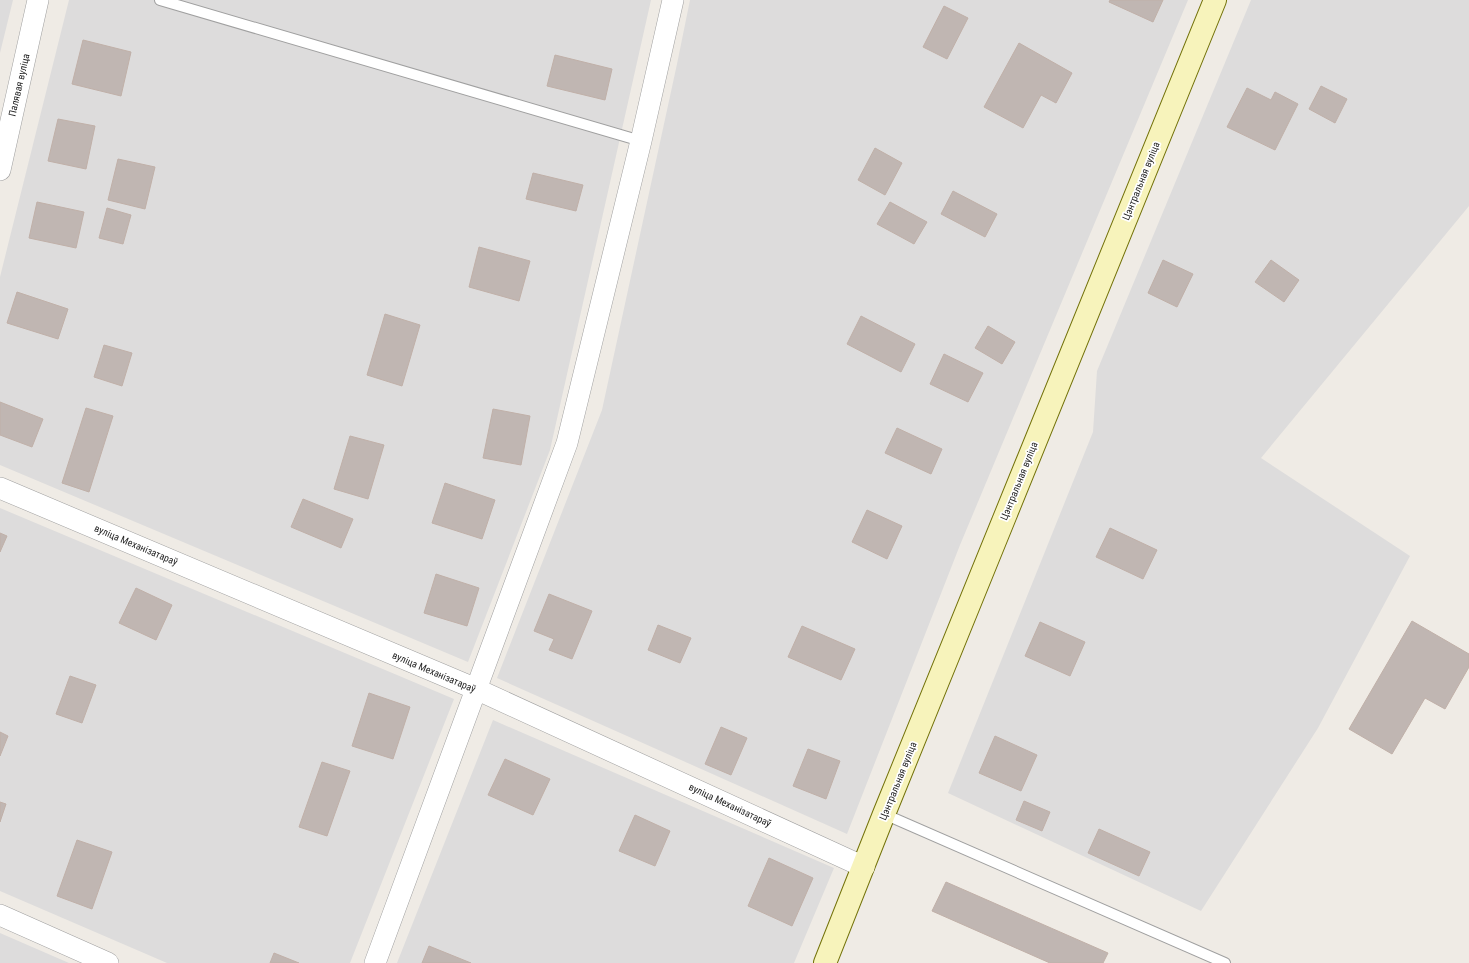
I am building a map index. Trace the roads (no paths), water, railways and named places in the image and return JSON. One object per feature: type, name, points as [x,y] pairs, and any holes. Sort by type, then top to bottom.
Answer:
[{"type":"street","name":"Палявая вуліца","points":[[0,170],[38,0]]},
{"type":"street","points":[[375,963],[568,443],[641,141],[673,0]]},
{"type":"street","name":"Цэнтральная вуліца","points":[[826,963],[884,814],[1215,0]]},
{"type":"street","name":"вуліца Механізатараў","points":[[0,488],[476,689],[864,867]]},
{"type":"street","points":[[0,915],[108,963]]},
{"type":"lane","points":[[160,0],[641,141]]},
{"type":"lane","points":[[884,814],[1225,963]]}]
